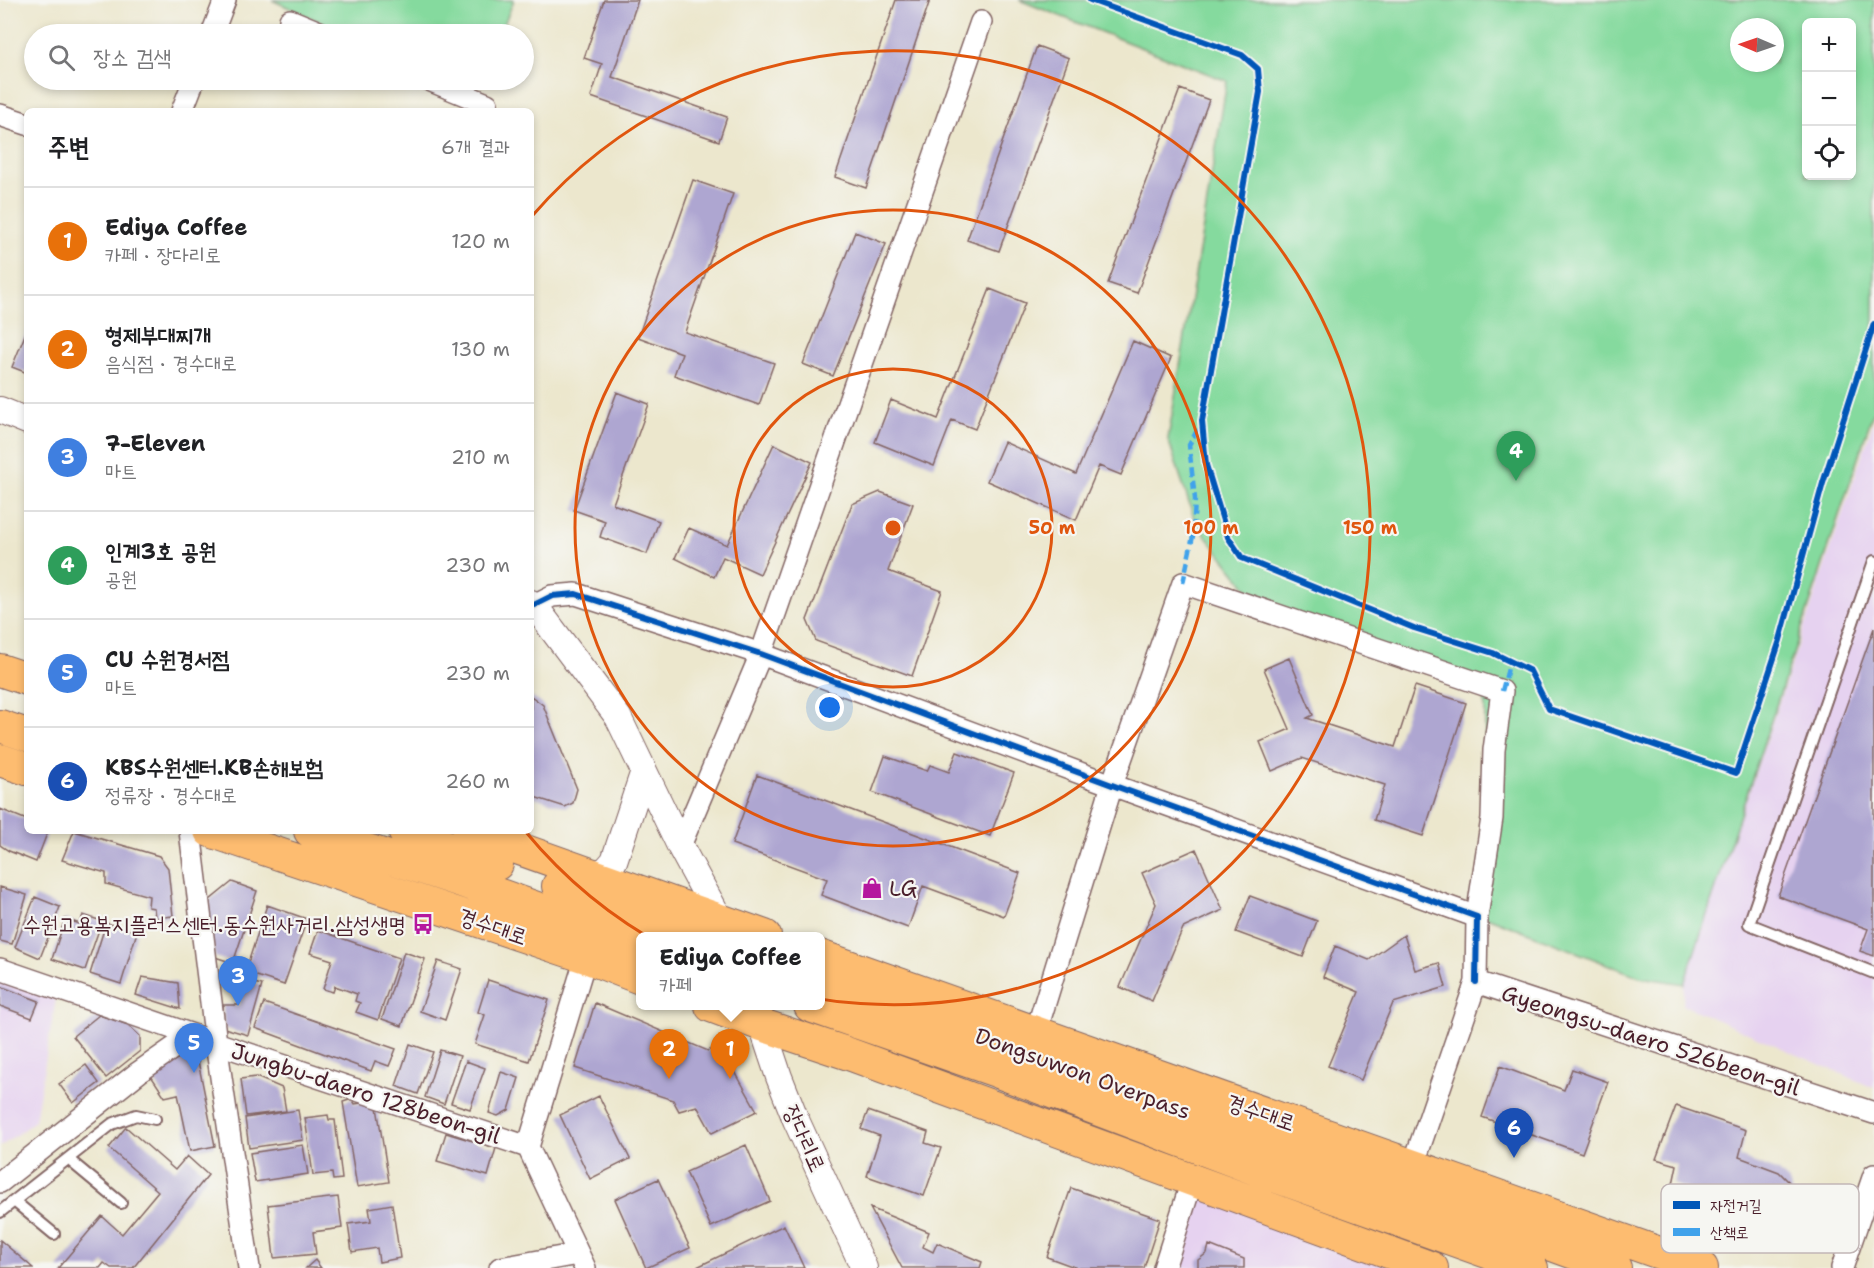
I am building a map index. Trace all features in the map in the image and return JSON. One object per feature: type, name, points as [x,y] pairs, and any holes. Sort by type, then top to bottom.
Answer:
[{"type":"main road","points":[[0,670],[24,678]]},
{"type":"main road","points":[[0,693],[24,701]]},
{"type":"main road","points":[[0,726],[24,734]]},
{"type":"main road","points":[[0,760],[24,768]]},
{"type":"main road","name":"경수대로","points":[[219,834],[585,957],[636,976]]},
{"type":"main road","points":[[319,834],[458,880],[636,944]]},
{"type":"main road","points":[[413,834],[716,931]]},
{"type":"main road","points":[[477,834],[592,875],[716,931]]},
{"type":"main road","name":"경수대로","points":[[825,958],[1702,1268]]},
{"type":"main road","name":"Dongsuwon Overpass","points":[[825,982],[1138,1093],[1615,1268]]},
{"type":"main road","points":[[734,1010],[758,1015],[849,1054],[1432,1268]]},
{"type":"main road","name":"Dongsuwon Overpass","points":[[824,1010],[996,1071],[1266,1173],[1532,1268]]},
{"type":"street","points":[[216,24],[225,0]]},
{"type":"street","points":[[290,20],[300,24]]},
{"type":"street","points":[[680,846],[760,654],[981,22]]},
{"type":"street","points":[[183,108],[190,90]]},
{"type":"street","points":[[453,90],[487,104],[485,108]]},
{"type":"street","points":[[0,115],[24,123]]},
{"type":"street","points":[[0,410],[24,420]]},
{"type":"street","points":[[1036,1032],[1112,785],[1183,583],[1502,691],[1494,750],[1492,818],[1477,917],[1476,982]]},
{"type":"street","points":[[534,603],[552,596],[576,594],[760,654],[1477,917]]},
{"type":"street","points":[[534,607],[618,717],[680,846],[716,931]]},
{"type":"street","points":[[592,875],[606,870],[614,861],[644,771]]},
{"type":"street","points":[[190,834],[216,1043],[249,1268]]},
{"type":"street","points":[[500,1268],[582,1261],[528,1147],[585,957]]},
{"type":"street","name":"Jungbu-daero 128beon-gil","points":[[0,969],[528,1147]]},
{"type":"street","name":"Gyeongsu-daero 526beon-gil","points":[[1413,1166],[1476,982],[1874,1113]]},
{"type":"street","name":"장다리로","points":[[758,1015],[796,1120],[864,1268]]},
{"type":"street","points":[[0,1182],[139,1072],[192,1035]]},
{"type":"street","points":[[1859,1219],[1874,1175]]},
{"type":"street","points":[[1164,1268],[1192,1181]]},
{"type":"street","points":[[1842,1268],[1847,1253]]},
{"type":"lane","points":[[1873,974],[1749,924],[1874,561]]},
{"type":"lane","points":[[0,1212],[112,1124],[136,1115],[155,1119]]},
{"type":"lane","points":[[68,1159],[121,1203]]},
{"type":"lane","points":[[14,1201],[54,1234]]},
{"type":"shaded area","points":[[1874,420],[1874,1088],[1683,1005],[1684,984]]},
{"type":"shaded area","points":[[0,979],[56,999],[35,1121],[0,1147]]},
{"type":"shaded area","points":[[1198,1196],[1406,1268],[1173,1268]]},
{"type":"green space","points":[[272,0],[514,0],[504,24],[325,24]]},
{"type":"green space","points":[[1019,0],[1874,0],[1874,410],[1684,984],[1640,977],[1484,916],[1485,685],[1271,618],[1196,524],[1168,439],[1227,81]]},
{"type":"building","points":[[604,0],[638,0],[612,77],[727,117],[719,141],[591,97],[602,64],[584,58]]},
{"type":"building","points":[[896,0],[930,0],[866,188],[835,177]]},
{"type":"building","points":[[1037,46],[1069,58],[999,251],[967,240]]},
{"type":"building","points":[[1180,89],[1209,100],[1137,293],[1108,283]]},
{"type":"building","points":[[693,180],[733,194],[685,332],[774,363],[759,405],[674,375],[682,353],[638,337]]},
{"type":"building","points":[[855,232],[886,244],[833,376],[803,364]]},
{"type":"building","points":[[990,289],[1025,303],[975,429],[952,420],[934,466],[875,442],[891,400],[938,419]]},
{"type":"building","points":[[24,337],[24,372],[12,367]]},
{"type":"building","points":[[1133,341],[1171,358],[1121,475],[1099,466],[1076,520],[987,481],[1004,442],[1076,474]]},
{"type":"building","points":[[617,392],[649,404],[613,504],[659,521],[647,554],[600,537],[605,521],[574,510]]},
{"type":"building","points":[[774,444],[812,462],[760,574],[723,557],[714,577],[675,558],[689,528],[727,545]]},
{"type":"building","points":[[880,492],[913,504],[888,571],[942,591],[912,676],[816,641],[807,620],[852,504]]},
{"type":"building","points":[[1874,628],[1874,956],[1860,951],[1868,929],[1778,896]]},
{"type":"building","points":[[1289,658],[1313,715],[1307,718],[1395,747],[1415,686],[1466,703],[1423,836],[1374,820],[1385,785],[1302,758],[1272,771],[1260,742],[1290,729],[1264,669]]},
{"type":"building","points":[[534,698],[543,705],[577,789],[573,803],[565,807],[534,797]]},
{"type":"building","points":[[957,752],[1014,773],[990,836],[872,792],[885,756],[927,771],[930,765],[949,772]]},
{"type":"building","points":[[757,775],[1020,873],[1004,916],[923,886],[908,928],[821,895],[827,879],[732,844]]},
{"type":"building","points":[[0,809],[24,819],[24,834],[47,834],[36,862],[0,845]]},
{"type":"building","points":[[73,834],[84,834],[159,856],[168,868],[173,916],[155,918],[154,908],[148,907],[149,896],[106,884],[106,873],[62,860]]},
{"type":"building","points":[[1196,849],[1223,910],[1183,928],[1152,1001],[1120,987],[1156,904],[1142,873]]},
{"type":"building","points":[[232,882],[257,891],[233,963],[215,957],[206,914],[210,900]]},
{"type":"building","points":[[0,887],[27,895],[12,944],[0,941]]},
{"type":"building","points":[[1250,896],[1317,921],[1303,957],[1236,932]]},
{"type":"building","points":[[35,897],[60,907],[40,958],[15,947]]},
{"type":"building","points":[[267,905],[307,919],[284,985],[245,972]]},
{"type":"building","points":[[83,915],[102,921],[85,970],[52,959],[65,919],[80,924]]},
{"type":"building","points":[[106,923],[137,932],[121,984],[90,974]]},
{"type":"building","points":[[318,930],[399,958],[378,1020],[356,1012],[360,1003],[355,1001],[357,994],[335,986],[333,992],[323,989],[332,960],[310,953]]},
{"type":"building","points":[[1404,935],[1415,970],[1439,963],[1446,987],[1393,1003],[1361,1080],[1328,1066],[1359,992],[1323,977],[1335,946],[1369,960]]},
{"type":"building","points":[[404,952],[425,959],[402,1026],[382,1019]]},
{"type":"building","points":[[438,961],[462,969],[445,1020],[420,1011]]},
{"type":"building","points":[[142,977],[178,983],[180,1009],[136,995]]},
{"type":"building","points":[[488,980],[549,1000],[529,1061],[475,1044],[485,1015],[478,1012]]},
{"type":"building","points":[[246,981],[262,985],[248,1035],[224,1028],[223,1005],[239,1005]]},
{"type":"building","points":[[0,986],[39,1001],[32,1018],[0,1006]]},
{"type":"building","points":[[264,1003],[396,1049],[389,1066],[375,1061],[371,1071],[255,1028]]},
{"type":"building","points":[[595,1003],[708,1051],[720,1045],[757,1111],[712,1133],[697,1106],[679,1111],[673,1100],[575,1068]]},
{"type":"building","points":[[99,1015],[128,1025],[140,1036],[140,1051],[106,1078],[73,1036]]},
{"type":"building","points":[[410,1044],[433,1052],[418,1094],[396,1086]]},
{"type":"building","points":[[440,1050],[460,1056],[444,1104],[425,1097]]},
{"type":"building","points":[[172,1053],[197,1056],[215,1146],[190,1151],[178,1094],[165,1097],[147,1070]]},
{"type":"building","points":[[466,1061],[485,1068],[470,1109],[451,1103]]},
{"type":"building","points":[[86,1065],[99,1083],[73,1103],[59,1084]]},
{"type":"building","points":[[1500,1066],[1564,1090],[1572,1069],[1608,1082],[1582,1153],[1482,1117]]},
{"type":"building","points":[[501,1072],[519,1078],[509,1110],[498,1116],[489,1113]]},
{"type":"building","points":[[256,1077],[282,1088],[286,1111],[246,1116],[241,1079]]},
{"type":"building","points":[[599,1096],[630,1159],[590,1179],[560,1115]]},
{"type":"building","points":[[352,1099],[355,1104],[376,1101],[389,1182],[357,1187],[343,1102]]},
{"type":"building","points":[[1676,1106],[1746,1130],[1739,1157],[1779,1172],[1790,1184],[1673,1184],[1677,1165],[1656,1159]]},
{"type":"building","points":[[298,1110],[303,1140],[249,1148],[245,1118]]},
{"type":"building","points":[[868,1111],[928,1132],[925,1143],[941,1148],[924,1196],[867,1176],[880,1136],[861,1129]]},
{"type":"building","points":[[328,1115],[329,1120],[335,1120],[342,1179],[333,1180],[332,1173],[313,1175],[305,1118]]},
{"type":"building","points":[[126,1127],[175,1170],[187,1156],[208,1175],[133,1268],[111,1268],[104,1263],[100,1268],[58,1268],[102,1216],[122,1234],[158,1191],[109,1148]]},
{"type":"building","points":[[446,1133],[496,1148],[488,1176],[437,1161]]},
{"type":"building","points":[[303,1145],[308,1174],[255,1182],[250,1153]]},
{"type":"building","points":[[746,1145],[770,1201],[711,1227],[686,1172]]},
{"type":"building","points":[[658,1179],[690,1248],[646,1268],[615,1199]]},
{"type":"building","points":[[1071,1188],[1160,1219],[1144,1268],[1077,1268],[1047,1257]]},
{"type":"building","points":[[338,1197],[342,1228],[313,1232],[316,1254],[274,1258],[268,1205]]},
{"type":"building","points":[[392,1204],[400,1258],[379,1262],[377,1248],[352,1252],[348,1224],[371,1221],[369,1208]]},
{"type":"building","points":[[870,1208],[929,1232],[923,1247],[933,1252],[937,1243],[982,1262],[980,1268],[902,1268]]},
{"type":"building","points":[[784,1225],[804,1268],[695,1268]]},
{"type":"building","points":[[0,1240],[33,1268],[0,1268]]},
{"type":"building","points":[[1209,1245],[1244,1259],[1244,1268],[1198,1268],[1198,1260],[1207,1253]]},
{"type":"building","points":[[315,1260],[321,1268],[306,1268]]},
{"type":"marked path","points":[[1183,583],[1193,536],[1195,499],[1189,445],[1201,423]]},
{"type":"marked path","points":[[1502,691],[1510,661]]},
{"type":"cycle path","points":[[1090,0],[1242,55],[1258,69],[1260,92],[1202,421],[1206,465],[1228,537],[1242,558],[1414,628],[1493,653],[1530,671],[1549,709],[1736,773],[1780,640],[1823,483],[1874,324]]},
{"type":"cycle path","points":[[534,605],[552,596],[576,594],[761,654],[1112,785],[1477,917],[1476,982]]},
{"type":"place","name":"인계3호 공원","points":[[1516,481]]},
{"type":"place","name":"LG","points":[[872,888]]},
{"type":"place","name":"수원고용복지플러스센터.동수원사거리.삼성생명","points":[[423,924]]},
{"type":"place","name":"7-Eleven","points":[[238,1006]]},
{"type":"place","name":"CU 수원경서점","points":[[194,1073]]},
{"type":"place","name":"형제부대찌개","points":[[669,1079]]},
{"type":"place","name":"Ediya Coffee","points":[[730,1079]]},
{"type":"place","name":"KBS수원센터.KB손해보험","points":[[1514,1158]]}]
